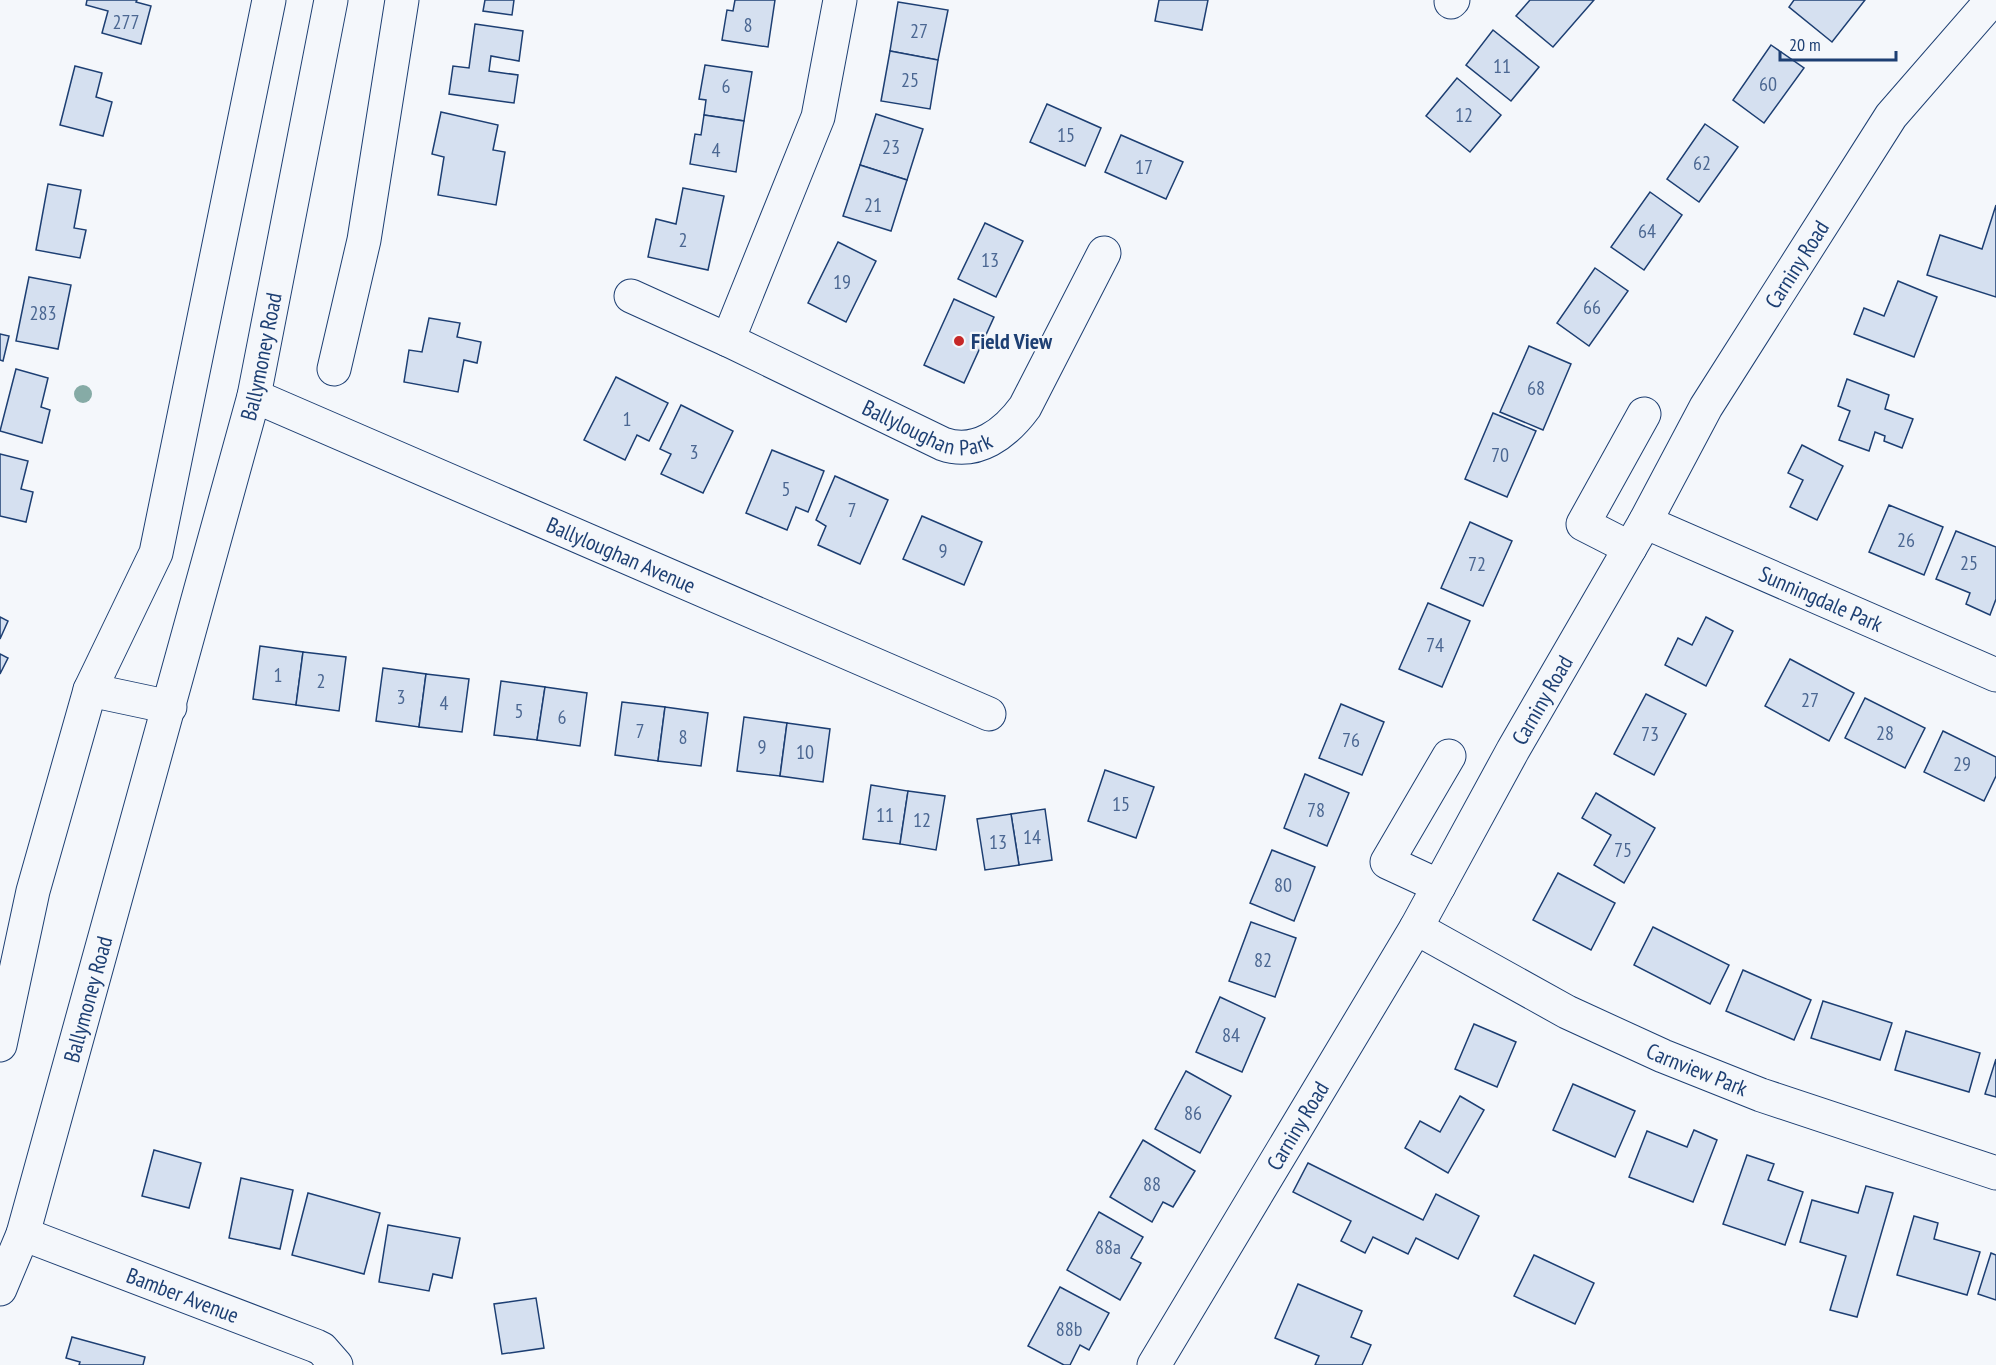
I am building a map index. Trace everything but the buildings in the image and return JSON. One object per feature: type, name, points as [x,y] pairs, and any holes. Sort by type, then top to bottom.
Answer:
[{"type":"street","points":[[2,1024],[33,891],[90,690],[156,553],[269,0]]},
{"type":"street","name":"Ballymoney Road","points":[[0,1289],[23,1234],[254,396],[331,0]]},
{"type":"street","points":[[334,369],[364,240],[402,0]]},
{"type":"street","points":[[728,340],[818,117],[840,0]]},
{"type":"street","name":"Carniny Road","points":[[1154,1365],[1416,928],[1513,750],[1637,535],[1706,407],[1891,116],[1992,0]]},
{"type":"street","name":"Ballyloughan Park","points":[[631,296],[728,340],[943,444],[961,448],[983,443],[1007,428],[1024,407],[1104,253]]},
{"type":"street","name":"Ballyloughan Avenue","points":[[254,396],[989,714]]},
{"type":"street","points":[[1637,535],[1584,524],[1644,414]]},
{"type":"street","name":"Sunningdale Park","points":[[1637,535],[1996,675]]},
{"type":"street","points":[[90,690],[170,707]]},
{"type":"street","points":[[1439,886],[1387,862],[1449,756]]},
{"type":"street","name":"Carnview Park","points":[[1416,928],[1567,1012],[1663,1056],[1761,1095],[1996,1173]]},
{"type":"street","name":"Bamber Avenue","points":[[23,1234],[316,1346],[322,1349],[336,1365]]},
{"type":"place","name":"Field View","points":[[959,341]]}]
